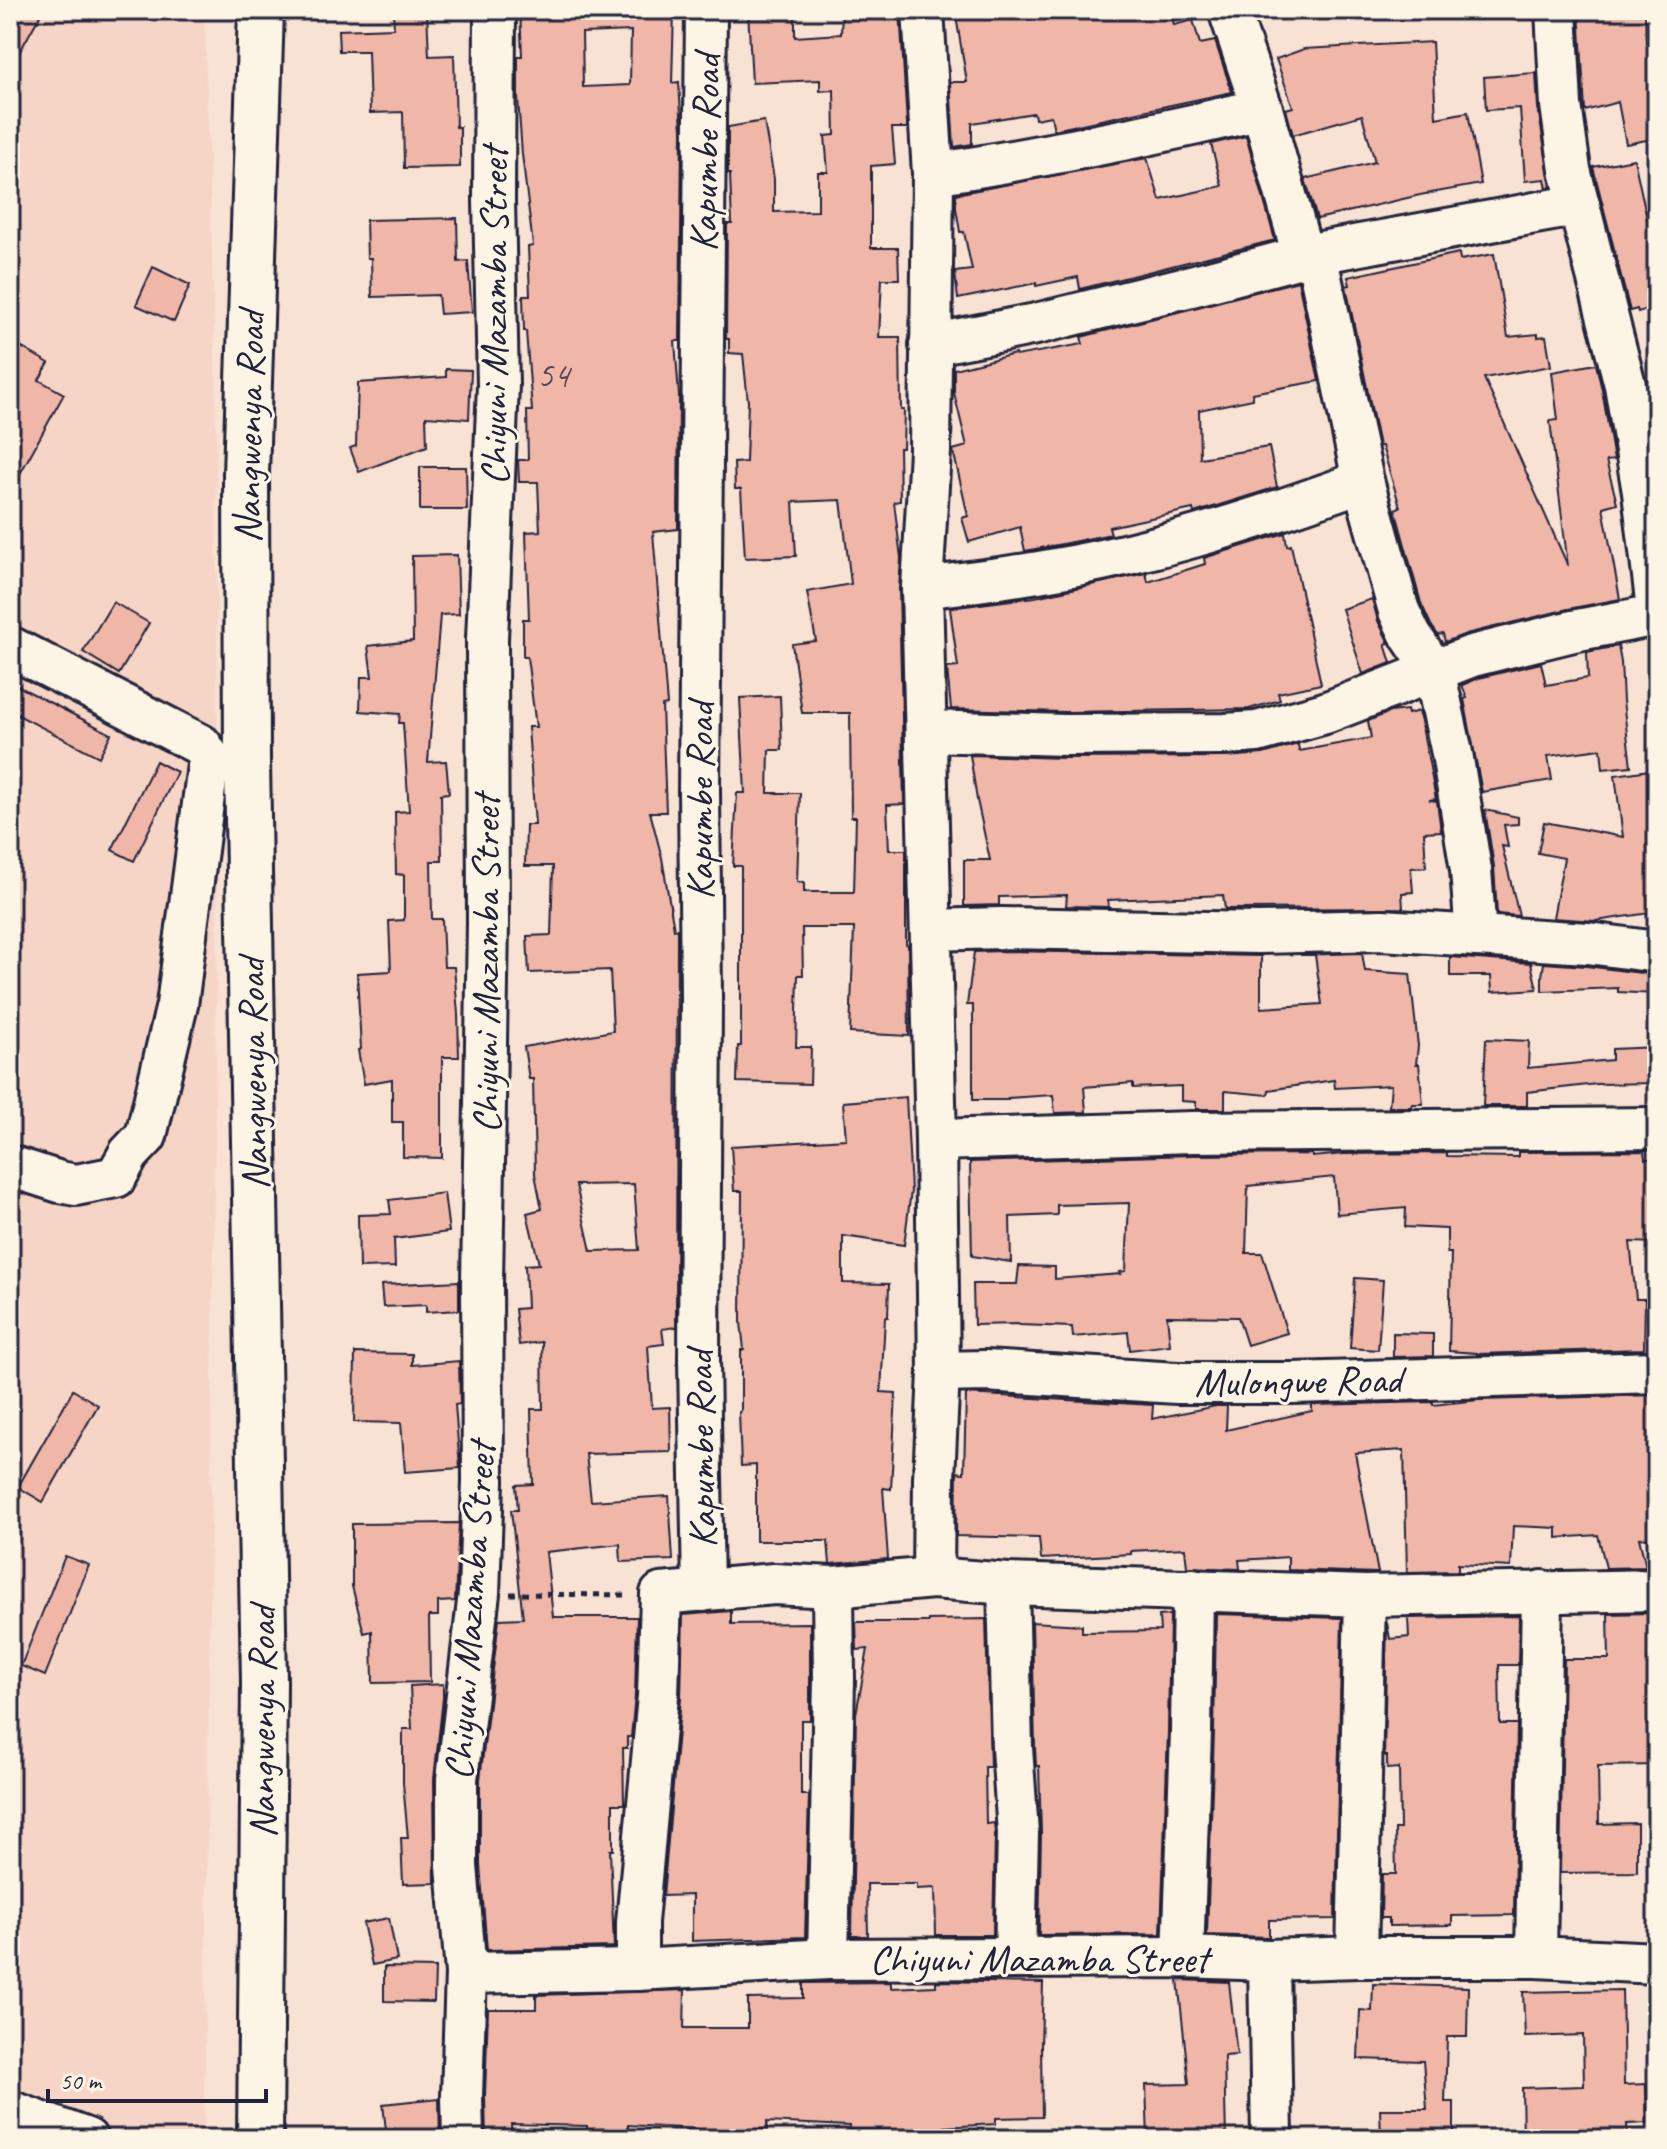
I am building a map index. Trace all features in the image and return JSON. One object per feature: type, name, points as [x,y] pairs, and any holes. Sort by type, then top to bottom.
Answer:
[{"type":"main road","name":"Nangwenya Road","points":[[260,2139],[264,1682],[247,779],[246,474],[261,10]]},
{"type":"street","name":"Chiyuni Mazamba Street","points":[[495,10],[494,200],[498,385],[487,639],[483,1482],[479,1593],[457,1779],[457,1866],[466,1973],[637,1970],[828,1959],[1536,1957],[1657,1963]]},
{"type":"street","name":"Kapumbe Road","points":[[703,1591],[699,1360],[699,776],[706,10]]},
{"type":"street","points":[[923,10],[933,174],[930,451],[922,588],[939,1372],[933,1578]]},
{"type":"street","points":[[1229,10],[1310,255],[1363,481],[1399,611],[1411,636],[1434,670],[1452,753],[1471,870],[1476,936]]},
{"type":"street","points":[[926,731],[1065,735],[1257,732],[1325,713],[1502,647],[1657,612],[1643,492],[1625,385],[1570,170],[1561,105],[1556,10]]},
{"type":"street","points":[[933,174],[1017,161],[1262,109]]},
{"type":"street","points":[[930,345],[1036,324],[1310,255],[1579,205]]},
{"type":"street","points":[[922,588],[1037,571],[1152,548],[1272,514],[1363,481]]},
{"type":"street","points":[[10,647],[201,745],[209,757],[177,1005],[146,1136],[129,1154],[116,1177],[108,1179],[76,1185],[10,1166]]},
{"type":"street","points":[[931,930],[1001,928],[1258,933],[1382,930],[1588,943],[1657,952]]},
{"type":"street","points":[[936,1140],[1192,1132],[1657,1128]]},
{"type":"street","name":"Mulongwe Road","points":[[939,1372],[985,1371],[1177,1383],[1293,1383],[1657,1372]]},
{"type":"street","points":[[637,1970],[637,1922],[659,1680],[661,1594],[774,1584],[833,1587],[933,1578],[1008,1584],[1365,1596],[1657,1590]]},
{"type":"street","points":[[1008,1584],[1012,1748],[1018,1833],[1015,1958]]},
{"type":"street","points":[[828,1959],[833,1587]]},
{"type":"street","points":[[1183,1957],[1193,1589]]},
{"type":"street","points":[[1536,1957],[1542,1591]]},
{"type":"street","points":[[1357,1957],[1365,1596]]},
{"type":"street","points":[[1269,1960],[1272,2139]]},
{"type":"street","points":[[463,2139],[466,1973]]},
{"type":"street","points":[[10,2111],[87,2139]]},
{"type":"path","points":[[479,1593],[661,1594]]},
{"type":"shaded area","points":[[10,10],[204,10],[216,381],[218,834],[204,2139],[10,2139]]},
{"type":"building","points":[[10,10],[43,10],[10,69]]},
{"type":"building","points":[[393,10],[427,10],[429,56],[454,55],[460,167],[404,168],[403,112],[370,113],[368,51],[339,51],[338,30],[394,28]]},
{"type":"building","points":[[520,10],[674,10],[672,83],[679,82],[682,130],[680,341],[675,341],[679,396],[678,529],[653,532],[667,705],[662,706],[666,812],[650,812],[662,858],[674,929],[677,929],[676,1327],[662,1329],[664,1344],[648,1346],[652,1408],[670,1407],[671,1452],[586,1454],[591,1501],[669,1496],[673,1560],[621,1562],[620,1544],[546,1552],[553,1617],[637,1617],[631,1737],[627,1737],[627,1748],[623,1748],[624,1804],[613,1804],[613,1850],[610,1850],[614,1947],[487,1950],[480,1865],[480,1780],[499,1619],[523,1618],[511,1510],[518,1510],[516,1485],[533,1484],[531,1409],[543,1409],[542,1342],[519,1345],[515,1309],[527,1308],[525,1265],[539,1264],[527,1213],[542,1209],[535,1174],[533,1079],[529,1079],[524,1047],[613,1031],[610,970],[529,973],[527,936],[551,935],[553,866],[525,866],[526,825],[535,825],[528,727],[536,727],[527,657],[523,657],[523,619],[529,619],[526,532],[540,531],[538,482],[519,482],[518,460],[528,460],[527,411],[532,411],[524,331],[523,295],[530,295],[528,247],[533,246],[518,98],[518,56],[522,56]],"holes":[[[631,31],[630,85],[583,87],[582,33]],[[634,1184],[639,1250],[591,1251],[576,1185]]]},
{"type":"building","points":[[748,10],[795,10],[795,37],[841,34],[842,10],[900,10],[907,124],[907,128],[892,128],[895,164],[871,166],[871,248],[898,248],[899,279],[882,279],[879,337],[900,337],[901,410],[904,410],[903,448],[899,448],[900,501],[894,502],[901,558],[904,804],[887,805],[889,850],[906,850],[909,1036],[850,1033],[854,928],[802,928],[803,975],[798,975],[796,1047],[811,1047],[810,1084],[737,1082],[738,1046],[741,1046],[741,866],[733,866],[737,793],[745,793],[740,698],[780,696],[782,750],[769,750],[768,793],[800,793],[797,882],[804,882],[804,892],[854,892],[856,817],[851,817],[850,713],[802,713],[792,644],[816,641],[807,592],[851,584],[841,500],[793,502],[796,556],[745,558],[741,489],[735,489],[734,463],[746,462],[748,402],[743,354],[729,353],[729,339],[726,339],[727,224],[732,224],[728,127],[764,121],[774,179],[774,212],[818,211],[818,172],[828,172],[825,136],[835,135],[834,90],[820,91],[820,80],[752,83]]},
{"type":"building","points":[[955,10],[1171,10],[1174,25],[1193,20],[1200,44],[1215,41],[1232,92],[1054,130],[1051,116],[1035,119],[1034,113],[972,123],[972,144],[954,147],[950,82],[967,82]]},
{"type":"building","points":[[1579,10],[1645,10],[1646,43],[1653,41],[1657,53],[1657,138],[1626,144],[1618,102],[1585,111]]},
{"type":"building","points":[[1432,42],[1436,118],[1468,112],[1481,184],[1317,219],[1305,179],[1375,162],[1362,115],[1293,135],[1286,109],[1293,107],[1276,59],[1304,49]]},
{"type":"building","points":[[1536,73],[1538,108],[1551,187],[1547,188],[1545,179],[1525,181],[1520,108],[1486,110],[1484,77]]},
{"type":"building","points":[[1246,136],[1275,240],[1080,289],[1078,277],[958,299],[955,272],[972,270],[964,232],[960,232],[956,194],[1147,158],[1160,200],[1222,186],[1211,144]]},
{"type":"building","points":[[1634,159],[1650,233],[1657,232],[1657,306],[1638,312],[1637,309],[1630,311],[1593,167]]},
{"type":"building","points":[[457,218],[458,262],[468,261],[472,312],[440,314],[438,295],[372,297],[366,220]]},
{"type":"building","points":[[1459,253],[1460,260],[1494,254],[1508,337],[1546,336],[1551,366],[1484,378],[1568,566],[1550,421],[1558,420],[1552,372],[1596,364],[1614,460],[1606,461],[1617,503],[1603,507],[1620,599],[1466,634],[1445,642],[1443,634],[1438,635],[1431,625],[1421,603],[1395,509],[1400,507],[1382,446],[1379,446],[1346,286],[1350,285],[1348,277]]},
{"type":"building","points":[[153,267],[190,285],[174,322],[136,305]]},
{"type":"building","points":[[1298,281],[1319,381],[1252,393],[1253,399],[1199,410],[1200,458],[1269,447],[1277,487],[1194,513],[1193,509],[1109,527],[1111,534],[1025,551],[1020,527],[969,542],[962,518],[968,516],[953,450],[967,446],[954,393],[954,369],[1015,354],[1083,344],[1081,337]]},
{"type":"building","points":[[10,341],[49,363],[39,380],[64,394],[10,492]]},
{"type":"building","points":[[446,369],[471,370],[469,419],[426,416],[427,446],[359,472],[350,448],[356,446],[358,383],[446,377]]},
{"type":"building","points":[[420,467],[466,467],[467,510],[420,510]]},
{"type":"building","points":[[1285,533],[1287,546],[1291,545],[1321,684],[1278,693],[1280,700],[1249,709],[1065,712],[951,709],[947,668],[958,667],[950,608],[1035,597],[1146,573],[1148,582],[1205,564],[1204,558]]},
{"type":"building","points":[[457,555],[459,614],[440,615],[428,762],[446,761],[449,793],[441,794],[442,861],[431,861],[432,919],[442,919],[444,967],[454,967],[459,1057],[442,1057],[442,1158],[403,1157],[403,1122],[392,1122],[392,1079],[364,1084],[358,1050],[361,1049],[357,973],[391,971],[389,921],[404,920],[404,875],[396,874],[395,812],[409,811],[403,723],[399,723],[400,714],[360,711],[361,677],[372,677],[368,646],[413,641],[412,556]]},
{"type":"building","points":[[1372,599],[1389,643],[1385,644],[1391,663],[1363,674],[1342,609]]},
{"type":"building","points":[[113,602],[149,623],[119,674],[83,652]]},
{"type":"building","points":[[1618,646],[1631,766],[1603,769],[1601,749],[1548,756],[1552,780],[1482,792],[1464,699],[1467,698],[1462,685],[1541,663],[1546,685],[1588,678],[1587,652]]},
{"type":"building","points":[[10,682],[111,734],[99,757],[10,711]]},
{"type":"building","points":[[1407,710],[1408,714],[1419,711],[1436,799],[1429,800],[1437,801],[1441,831],[1424,832],[1426,867],[1411,868],[1413,892],[1402,893],[1403,908],[1225,909],[1223,895],[1108,900],[1109,907],[1066,906],[1067,895],[999,897],[999,905],[964,906],[964,860],[990,860],[970,755],[1226,757],[1263,754],[1298,744],[1299,751],[1371,738],[1368,721],[1390,712]]},
{"type":"building","points":[[156,761],[177,772],[134,861],[112,850]]},
{"type":"building","points":[[1650,770],[1657,824],[1657,912],[1596,921],[1553,918],[1564,858],[1538,853],[1544,822],[1623,837],[1615,775]]},
{"type":"building","points":[[1485,810],[1518,817],[1518,824],[1504,825],[1508,847],[1502,846],[1519,916],[1497,914],[1494,866]]},
{"type":"building","points":[[974,952],[1261,956],[1261,1008],[1322,1004],[1315,955],[1300,955],[1362,953],[1365,971],[1410,974],[1418,1046],[1416,1064],[1419,1064],[1423,1104],[1389,1107],[1391,1085],[1335,1088],[1334,1080],[1269,1090],[1268,1095],[1225,1091],[1225,1109],[1196,1109],[1196,1102],[1181,1101],[1181,1086],[1133,1088],[1133,1083],[1084,1087],[1086,1112],[1055,1113],[1053,1095],[973,1100],[973,1005],[967,1005]]},
{"type":"building","points":[[1450,957],[1531,963],[1537,989],[1492,992],[1491,976],[1450,976]]},
{"type":"building","points":[[1544,963],[1657,975],[1657,994],[1618,992],[1618,988],[1542,991]]},
{"type":"building","points":[[1486,1039],[1529,1041],[1528,1068],[1612,1060],[1612,1049],[1657,1047],[1657,1083],[1597,1084],[1527,1092],[1527,1106],[1483,1106]]},
{"type":"building","points":[[906,1097],[911,1191],[904,1245],[843,1236],[843,1283],[889,1284],[881,1392],[896,1393],[891,1489],[883,1488],[888,1559],[830,1564],[828,1541],[756,1541],[756,1465],[741,1466],[739,1412],[741,1350],[744,1350],[741,1322],[742,1191],[734,1191],[731,1146],[846,1139],[843,1102]]},
{"type":"building","points":[[1644,1151],[1645,1159],[1657,1159],[1657,1243],[1630,1242],[1636,1299],[1645,1299],[1644,1349],[1477,1354],[1449,1351],[1451,1253],[1447,1253],[1447,1229],[1405,1227],[1406,1208],[1337,1214],[1334,1177],[1248,1186],[1246,1253],[1262,1253],[1287,1333],[1247,1345],[1238,1317],[1167,1316],[1170,1345],[1130,1350],[1128,1332],[1073,1337],[1072,1327],[974,1325],[973,1284],[1017,1284],[1019,1266],[1055,1267],[1055,1279],[1121,1274],[1126,1271],[1129,1203],[1057,1205],[1057,1215],[1010,1217],[1011,1262],[972,1256],[970,1162],[1192,1155],[1312,1154],[1312,1157],[1447,1153],[1447,1156],[1518,1157],[1518,1152]]},
{"type":"building","points":[[444,1193],[449,1232],[394,1239],[395,1267],[359,1268],[358,1215],[391,1214],[389,1200]]},
{"type":"building","points":[[1355,1278],[1383,1280],[1378,1350],[1350,1348]]},
{"type":"building","points":[[459,1281],[459,1310],[426,1312],[426,1305],[383,1307],[381,1285]]},
{"type":"building","points":[[1393,1333],[1433,1334],[1433,1356],[1393,1357]]},
{"type":"building","points":[[355,1353],[412,1354],[412,1365],[459,1361],[460,1404],[455,1405],[460,1468],[405,1472],[401,1423],[354,1422]]},
{"type":"building","points":[[73,1390],[98,1405],[43,1502],[18,1487]]},
{"type":"building","points":[[966,1394],[1153,1405],[1152,1419],[1227,1406],[1226,1430],[1312,1411],[1312,1405],[1433,1402],[1433,1405],[1479,1400],[1657,1395],[1657,1433],[1652,1433],[1657,1537],[1639,1538],[1646,1567],[1606,1568],[1598,1535],[1557,1538],[1557,1528],[1513,1526],[1511,1567],[1458,1564],[1458,1571],[1407,1572],[1404,1450],[1355,1453],[1378,1573],[1288,1570],[1288,1557],[1239,1560],[1240,1569],[1187,1567],[1185,1548],[1041,1559],[1039,1538],[956,1536],[957,1472],[964,1473]]},
{"type":"building","points":[[459,1523],[455,1601],[438,1602],[438,1616],[429,1616],[430,1682],[373,1683],[372,1631],[364,1633],[352,1586],[352,1524]]},
{"type":"building","points":[[65,1556],[89,1565],[45,1676],[21,1666]]},
{"type":"building","points":[[731,1611],[731,1624],[810,1623],[810,1720],[801,1720],[801,1795],[809,1795],[805,1937],[692,1941],[692,1895],[663,1896],[681,1698],[683,1615]]},
{"type":"building","points":[[1652,1613],[1653,1665],[1657,1665],[1657,1765],[1598,1766],[1599,1824],[1637,1823],[1637,1872],[1560,1873],[1564,1659],[1609,1659],[1608,1614]]},
{"type":"building","points":[[1216,1614],[1342,1618],[1335,1919],[1269,1920],[1269,1937],[1207,1935]]},
{"type":"building","points":[[1170,1615],[1161,1934],[1039,1935],[1041,1833],[1032,1622],[1082,1625],[1082,1632],[1160,1631],[1159,1616]]},
{"type":"building","points":[[1519,1616],[1518,1665],[1499,1665],[1500,1724],[1517,1724],[1514,1915],[1452,1916],[1452,1925],[1389,1926],[1389,1918],[1381,1918],[1382,1874],[1396,1874],[1395,1829],[1400,1829],[1399,1768],[1387,1769],[1387,1756],[1384,1756],[1387,1623],[1390,1639],[1409,1637],[1408,1618]]},
{"type":"building","points":[[986,1619],[990,1767],[985,1767],[986,1824],[994,1823],[995,1834],[993,1935],[936,1935],[935,1888],[917,1889],[917,1884],[867,1884],[868,1936],[852,1936],[856,1714],[868,1649],[857,1650],[856,1622]]},
{"type":"building","points":[[443,1684],[434,1779],[435,1883],[403,1884],[401,1838],[408,1838],[403,1783],[403,1729],[412,1729],[410,1686]]},
{"type":"building","points":[[389,1918],[397,1960],[372,1965],[363,1923]]},
{"type":"building","points":[[384,1967],[435,1968],[434,2002],[384,2001]]},
{"type":"building","points":[[1178,1980],[1229,1982],[1237,2055],[1224,2056],[1226,2139],[1148,2139],[1146,2085],[1189,2084]]},
{"type":"building","points":[[936,1981],[1043,1983],[1042,2117],[996,2118],[996,2124],[913,2131],[849,2130],[849,2126],[767,2122],[767,2129],[696,2132],[696,2129],[628,2125],[628,2135],[587,2134],[587,2126],[511,2124],[512,2139],[486,2139],[488,2009],[536,2009],[536,1995],[685,1990],[684,2028],[748,2028],[748,1999],[803,1998],[803,1983],[891,1982],[891,1988],[936,1986]]},
{"type":"building","points":[[1373,1984],[1468,1987],[1467,2037],[1447,2037],[1445,2102],[1454,2102],[1454,2139],[1381,2139],[1380,2109],[1427,2109],[1423,2061],[1358,2059],[1360,2010],[1372,2011]]},
{"type":"building","points":[[1622,1990],[1624,2085],[1646,2084],[1647,2123],[1627,2124],[1628,2139],[1523,2139],[1522,2088],[1584,2086],[1583,2035],[1525,2037],[1523,1992]]},
{"type":"building","points":[[439,2098],[440,2139],[387,2139],[383,2104]]}]
